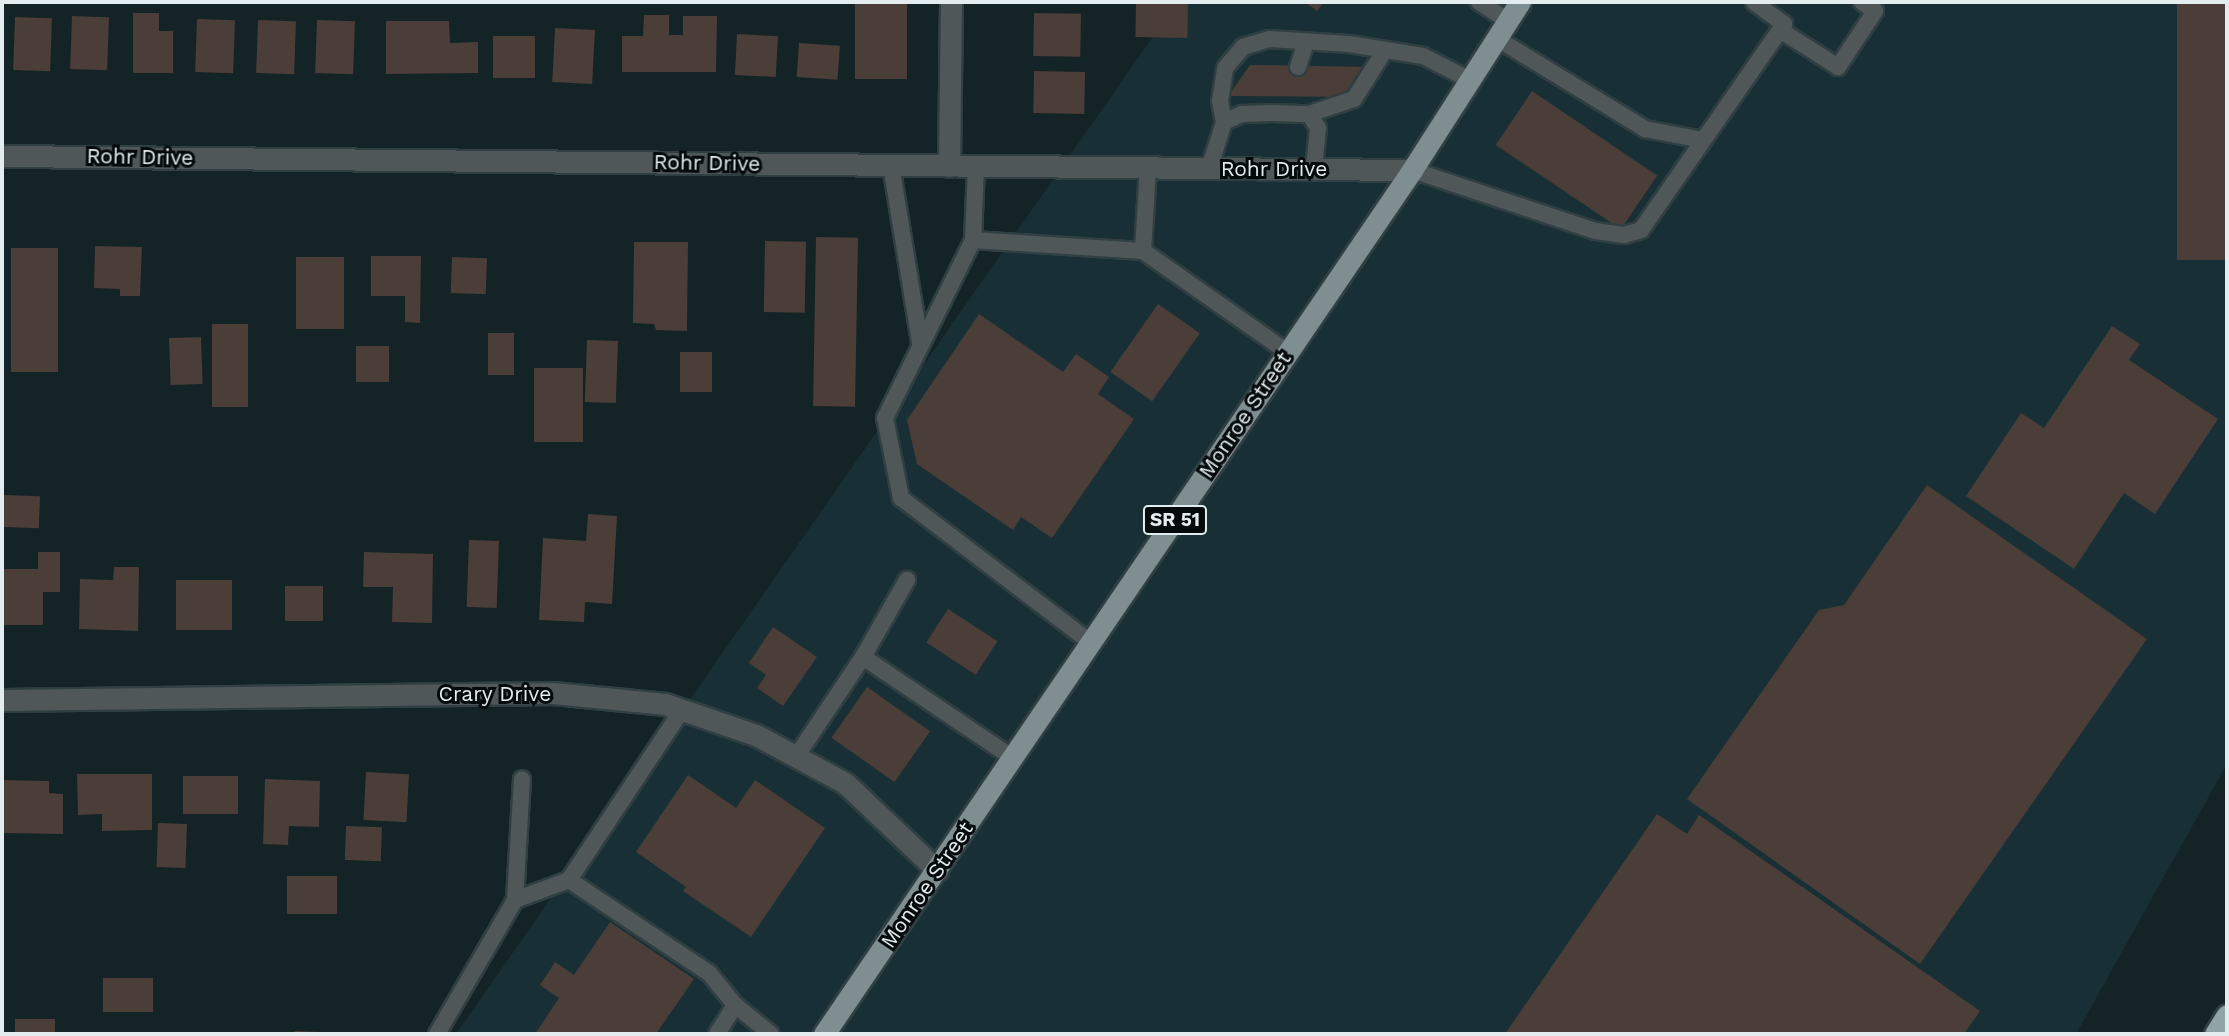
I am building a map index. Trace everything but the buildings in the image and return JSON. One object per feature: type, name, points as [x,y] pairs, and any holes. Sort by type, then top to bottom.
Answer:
[{"type":"highway","points":[[2215,1034],[2227,1015]]},
{"type":"main road","name":"Monroe Street","points":[[824,1034],[1412,170],[1520,2]]},
{"type":"street","points":[[949,166],[951,2]]},
{"type":"street","name":"Rohr Drive","points":[[2,156],[1412,170]]},
{"type":"street","name":"Crary Drive","points":[[2,700],[553,693],[665,704],[756,735],[845,783],[937,870]]},
{"type":"lane","points":[[1479,2],[1502,30],[1645,129],[1702,140]]},
{"type":"lane","points":[[1412,170],[1595,231],[1624,235],[1641,230],[1784,24],[1754,2]]},
{"type":"lane","points":[[1780,30],[1838,66],[1875,11],[1862,2]]},
{"type":"lane","points":[[1209,169],[1224,122],[1220,101],[1225,68],[1244,47],[1269,39],[1385,50],[1423,56],[1470,80]]},
{"type":"lane","points":[[1298,67],[1306,42]]},
{"type":"lane","points":[[1224,122],[1242,114],[1309,114],[1354,99],[1385,50]]},
{"type":"lane","points":[[1283,113],[1289,97]]},
{"type":"lane","points":[[1309,114],[1318,128],[1314,169]]},
{"type":"lane","points":[[891,165],[920,343]]},
{"type":"lane","points":[[976,166],[973,240],[885,418],[901,498],[1091,643]]},
{"type":"lane","points":[[1143,251],[1148,168]]},
{"type":"lane","points":[[973,240],[1143,251],[1287,352]]},
{"type":"lane","points":[[796,757],[863,657],[906,580]]},
{"type":"lane","points":[[863,657],[1013,758]]},
{"type":"lane","points":[[515,900],[569,880],[682,710]]},
{"type":"lane","points":[[437,1034],[515,900],[522,779]]},
{"type":"lane","points":[[569,880],[709,973],[735,1006],[771,1034]]},
{"type":"lane","points":[[717,1034],[735,1006]]},
{"type":"shaded area","points":[[1177,2],[2227,2],[2227,764],[2076,1034],[456,1034]]}]
